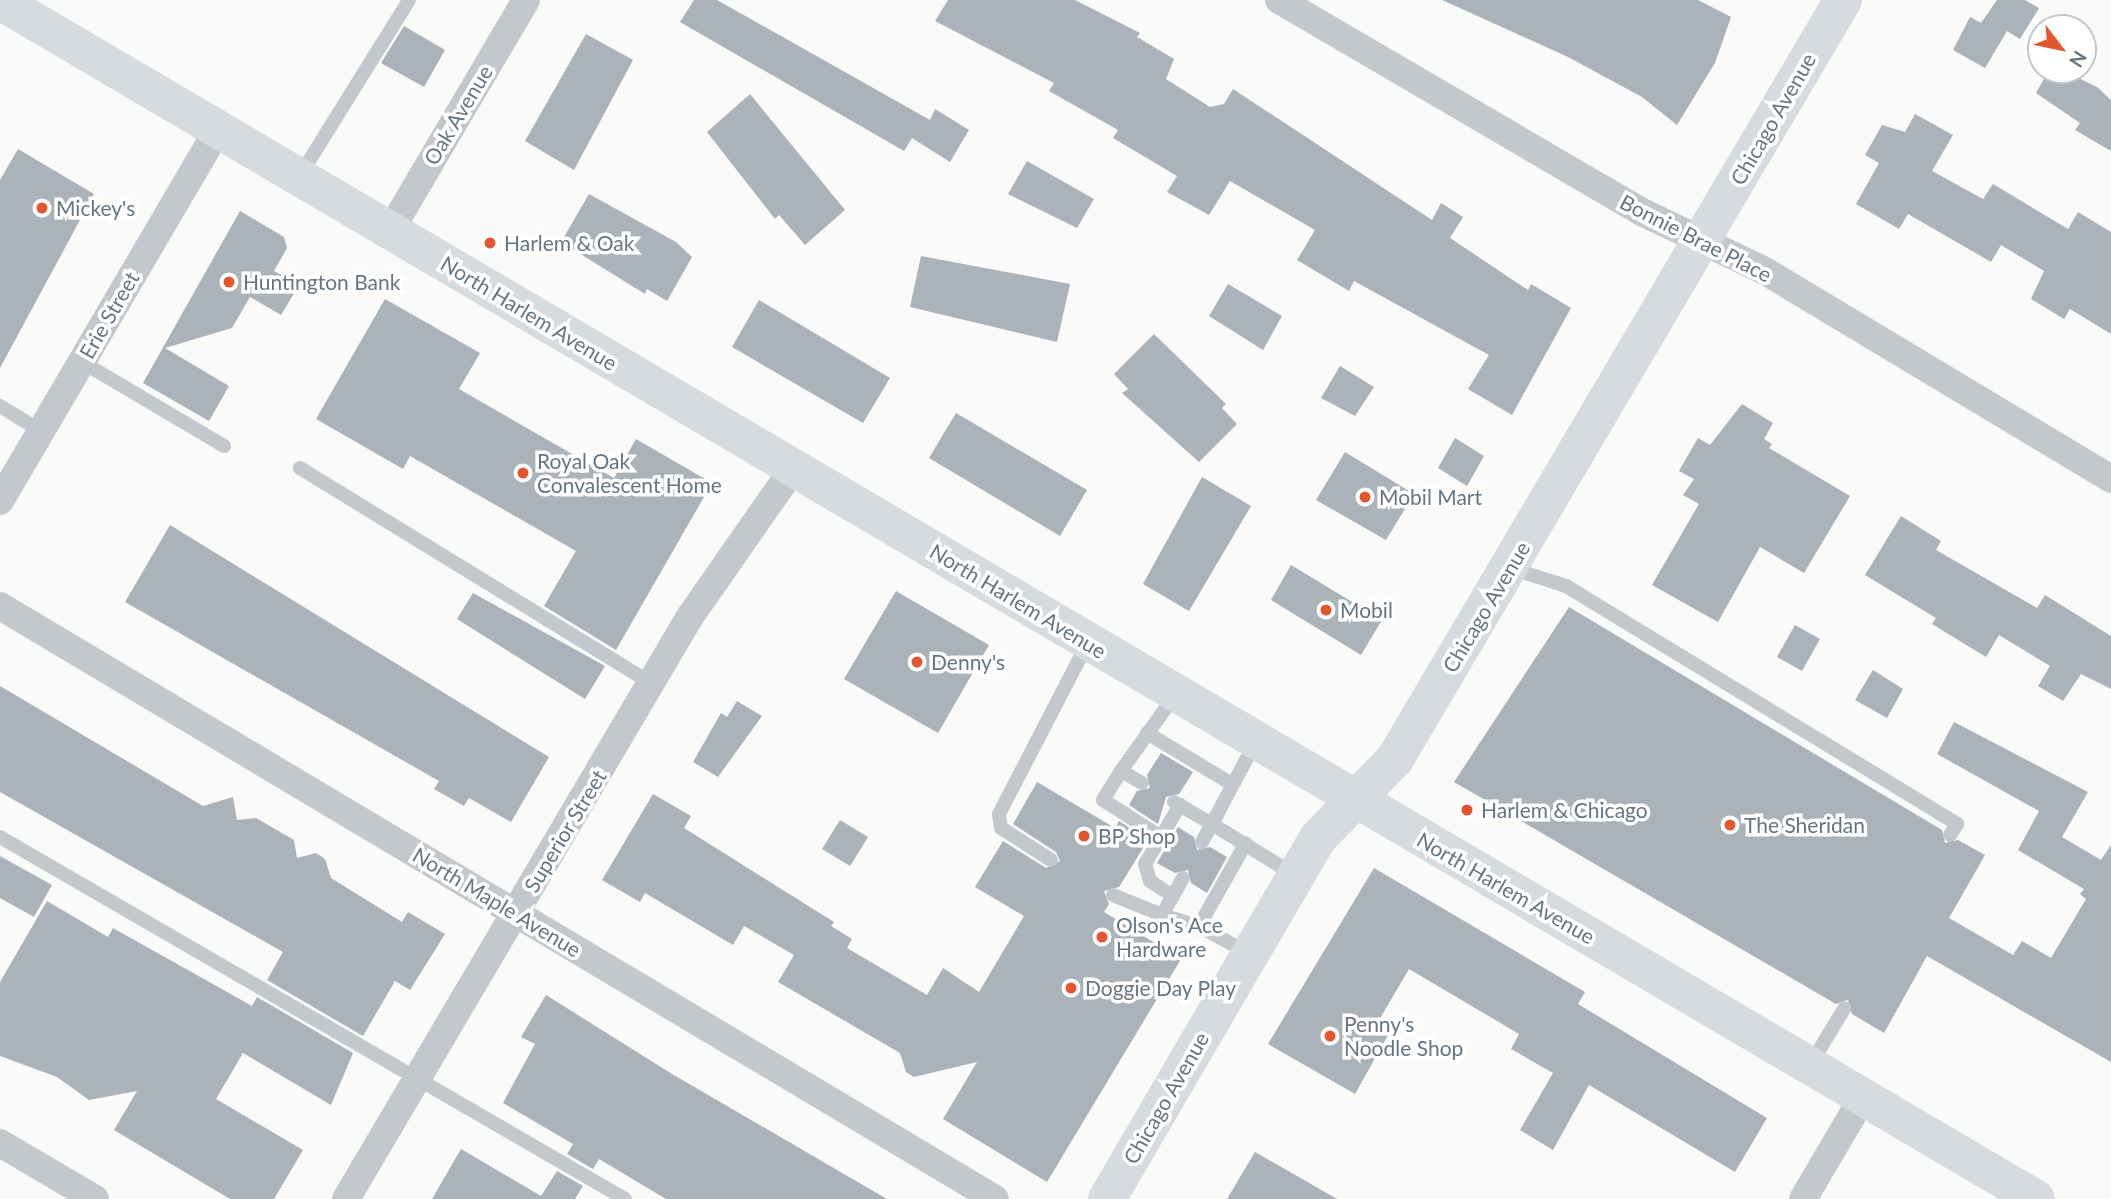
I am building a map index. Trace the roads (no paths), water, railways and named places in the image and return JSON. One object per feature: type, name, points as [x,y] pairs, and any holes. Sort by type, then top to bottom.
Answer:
[{"type":"main road","name":"Chicago Avenue","points":[[1108,1199],[1318,838],[1353,799],[1395,759],[1843,0]]},
{"type":"main road","name":"North Harlem Avenue","points":[[0,1],[2036,1199]]},
{"type":"street","name":"Oak Avenue","points":[[390,231],[526,0]]},
{"type":"street","name":"Bonnie Brae Place","points":[[1279,0],[1702,241],[1765,271],[2111,479]]},
{"type":"street","name":"Erie Street","points":[[0,501],[218,130]]},
{"type":"street","name":"Superior Street","points":[[346,1199],[689,618],[793,469]]},
{"type":"street","name":"North Maple Avenue","points":[[0,606],[995,1199]]},
{"type":"street","points":[[1803,1199],[1863,1097]]},
{"type":"street","points":[[1,1147],[95,1199]]},
{"type":"lane","points":[[299,178],[409,0]]},
{"type":"lane","points":[[82,362],[224,446]]},
{"type":"lane","points":[[0,406],[41,431]]},
{"type":"lane","points":[[300,468],[652,684]]},
{"type":"lane","points":[[1509,568],[1577,593],[1957,824],[1950,835]]},
{"type":"lane","points":[[1051,860],[1000,828],[999,814],[1088,643]]},
{"type":"lane","points":[[1161,837],[1103,800],[1176,694]]},
{"type":"lane","points":[[1147,733],[1233,784]]},
{"type":"lane","points":[[1202,842],[1256,741]]},
{"type":"lane","points":[[1121,771],[1142,783]]},
{"type":"lane","points":[[1173,896],[1150,881],[1145,864],[1177,803],[1296,876]]},
{"type":"lane","points":[[0,837],[625,1199]]},
{"type":"lane","points":[[1199,926],[1246,843]]},
{"type":"lane","points":[[1162,915],[1183,878]]},
{"type":"lane","points":[[1114,895],[1162,915],[1199,926],[1250,954]]},
{"type":"lane","points":[[1809,1066],[1844,1009]]},
{"type":"place","name":"Mickey's","points":[[42,208]]},
{"type":"place","name":"Harlem & Oak","points":[[490,243]]},
{"type":"place","name":"Huntington Bank","points":[[229,282]]},
{"type":"place","name":"Royal Oak Convalescent Home","points":[[523,473]]},
{"type":"place","name":"Mobil Mart","points":[[1365,497]]},
{"type":"place","name":"Mobil","points":[[1326,610]]},
{"type":"place","name":"Denny's","points":[[917,662]]},
{"type":"place","name":"Harlem & Chicago","points":[[1467,810]]},
{"type":"place","name":"The Sheridan","points":[[1730,825]]},
{"type":"place","name":"BP Shop","points":[[1084,836]]},
{"type":"place","name":"Olson's Ace Hardware","points":[[1102,937]]},
{"type":"place","name":"Doggie Day Play","points":[[1071,988]]},
{"type":"place","name":"Penny's Noodle Shop","points":[[1330,1036]]}]
